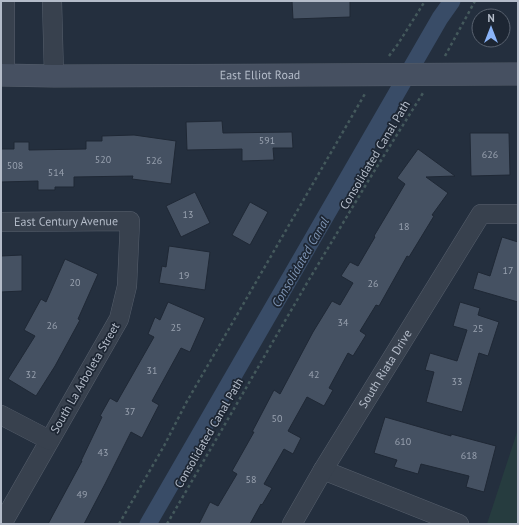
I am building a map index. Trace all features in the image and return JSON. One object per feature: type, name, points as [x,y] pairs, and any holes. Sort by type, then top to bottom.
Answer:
[{"type":"main road","name":"East Elliot Road","points":[[3,75],[518,74]]},
{"type":"street","points":[[3,75],[5,1]]},
{"type":"street","points":[[52,1],[54,76]]},
{"type":"street","name":"South Riata Drive","points":[[292,524],[323,470],[480,214],[518,214]]},
{"type":"street","name":"East Century Avenue","points":[[1,222],[130,221]]},
{"type":"street","name":"South La Arboleta Street","points":[[2,524],[119,319],[127,286],[130,221]]},
{"type":"street","points":[[1,416],[49,440]]},
{"type":"street","points":[[323,470],[459,524]]},
{"type":"path","points":[[119,524],[164,446],[186,403],[361,102],[381,74],[425,1]]},
{"type":"path","name":"Consolidated Canal Path","points":[[167,524],[430,74],[475,1]]},
{"type":"green space","points":[[518,429],[518,524],[487,524]]},
{"type":"building","points":[[292,1],[350,1],[350,17],[293,19]]},
{"type":"building","points":[[222,121],[223,133],[292,132],[293,148],[273,148],[274,160],[242,161],[242,149],[187,150],[186,122]]},
{"type":"building","points":[[470,133],[509,133],[510,175],[471,176]]},
{"type":"building","points":[[134,135],[176,141],[171,184],[132,179],[133,176],[74,177],[74,187],[55,187],[55,190],[38,190],[38,181],[1,182],[1,149],[14,149],[14,142],[29,142],[29,150],[86,149],[86,141],[102,141],[102,136]]},
{"type":"building","points":[[418,149],[455,176],[426,177],[448,193],[432,215],[434,216],[409,257],[407,256],[379,306],[376,305],[360,331],[366,335],[353,356],[348,353],[329,388],[333,390],[324,406],[307,397],[288,431],[301,438],[293,454],[284,449],[264,484],[272,488],[250,524],[199,524],[210,502],[218,506],[237,474],[232,471],[254,432],[252,432],[274,390],[280,394],[313,332],[332,301],[340,305],[353,283],[341,276],[350,262],[358,266],[405,184],[397,178]]},
{"type":"building","points":[[195,192],[210,223],[181,237],[166,206]]},
{"type":"building","points":[[250,202],[268,212],[250,245],[232,235]]},
{"type":"building","points":[[502,237],[518,242],[518,302],[473,289],[478,272],[490,276]]},
{"type":"building","points":[[169,246],[210,252],[205,290],[159,283],[162,266],[166,267]]},
{"type":"building","points":[[22,255],[22,291],[1,292],[1,256]]},
{"type":"building","points":[[65,259],[98,274],[78,319],[80,320],[55,366],[36,396],[8,379],[35,336],[24,330],[41,299],[46,302]]},
{"type":"building","points":[[168,302],[205,318],[190,352],[181,348],[152,401],[159,405],[142,438],[131,432],[84,524],[48,524],[82,461],[102,417],[100,416],[110,398],[117,402],[154,337],[148,334],[155,317],[160,320]]},
{"type":"building","points":[[460,302],[480,308],[478,315],[499,322],[488,356],[479,353],[462,412],[426,402],[434,372],[425,370],[430,353],[457,361],[467,330],[453,326]]},
{"type":"building","points":[[385,417],[451,436],[451,434],[496,446],[484,492],[466,487],[469,476],[421,464],[418,474],[394,467],[397,460],[374,453]]},
{"type":"waterway","name":"Consolidated Canal","points":[[148,524],[440,18],[452,1]]}]
